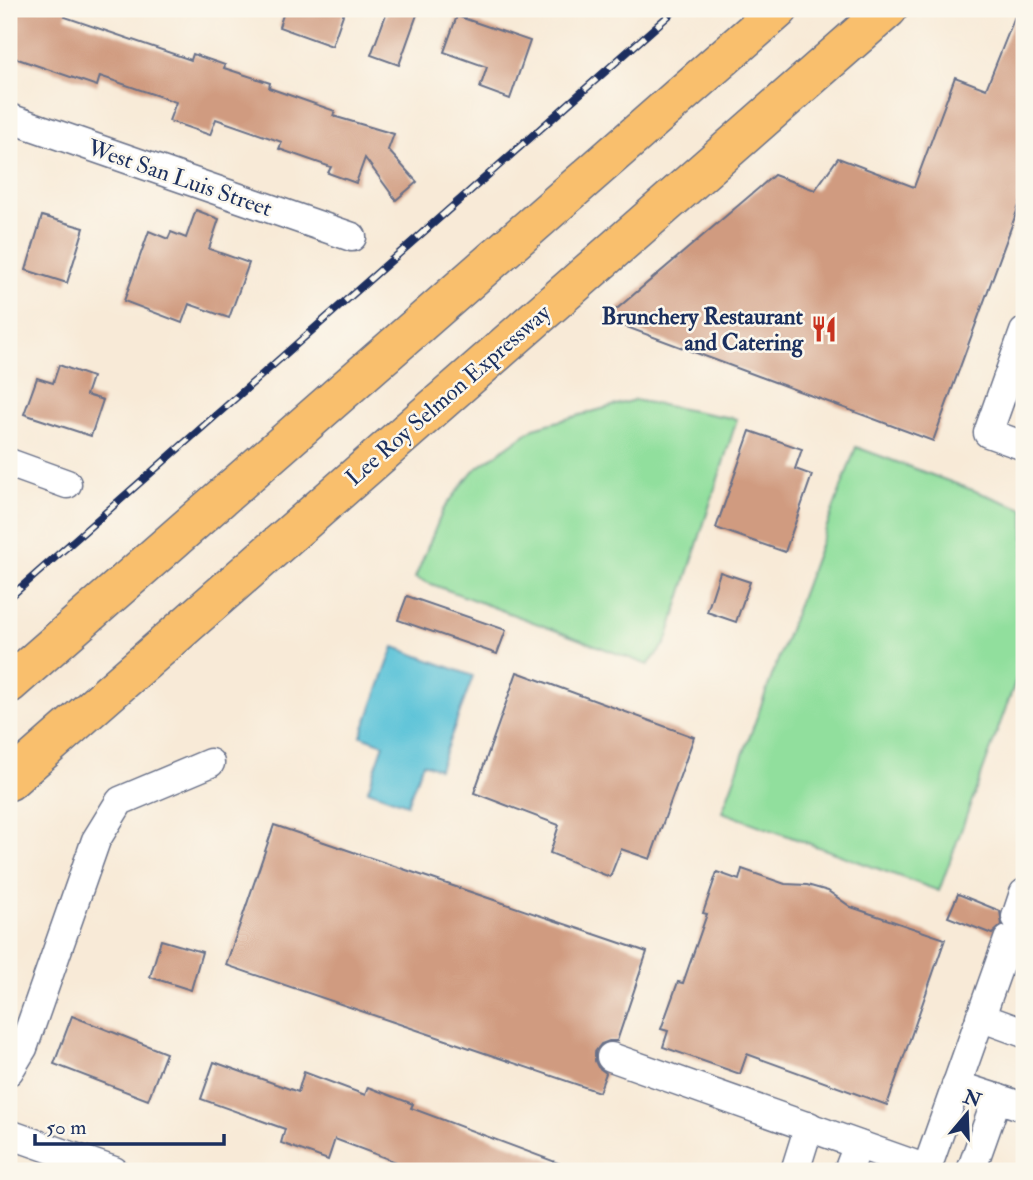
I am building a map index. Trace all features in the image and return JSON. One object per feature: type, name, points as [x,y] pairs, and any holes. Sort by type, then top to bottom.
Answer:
[{"type":"highway","points":[[9,684],[779,9]]},
{"type":"highway","name":"Lee Roy Selmon Expressway","points":[[9,781],[888,9]]},
{"type":"street","name":"West San Luis Street","points":[[9,118],[352,237]]},
{"type":"street","points":[[1024,331],[988,433],[1024,446]]},
{"type":"street","points":[[9,463],[67,484]]},
{"type":"street","points":[[9,1071],[23,1048],[96,840],[120,801],[209,764]]},
{"type":"street","points":[[611,1057],[926,1170],[1016,917]]},
{"type":"street","points":[[981,1017],[1024,1033]]},
{"type":"street","points":[[956,1085],[1024,1107]]},
{"type":"street","points":[[971,1171],[997,1098]]},
{"type":"street","points":[[795,1171],[809,1126]]},
{"type":"street","points":[[9,1134],[114,1171]]},
{"type":"street","points":[[848,1171],[859,1144]]},
{"type":"green space","points":[[634,400],[737,419],[666,643],[648,665],[415,578],[443,510],[473,471],[534,428]]},
{"type":"green space","points":[[856,447],[1024,509],[1024,658],[939,891],[722,812]]},
{"type":"water","points":[[394,647],[473,676],[439,769],[423,763],[407,804],[368,790],[384,744],[361,736]]},
{"type":"building","points":[[15,9],[69,9],[65,17],[191,60],[193,54],[225,65],[224,68],[270,83],[269,88],[335,111],[333,116],[394,134],[388,150],[417,182],[396,200],[365,158],[356,183],[328,173],[331,167],[279,149],[282,142],[216,119],[210,135],[169,121],[176,102],[100,76],[97,86],[9,56],[9,25]]},
{"type":"building","points":[[285,9],[345,9],[332,46],[279,27]]},
{"type":"building","points":[[388,9],[419,9],[399,65],[371,55]]},
{"type":"building","points":[[1018,9],[1024,9],[1024,192],[933,441],[605,319],[774,175],[815,190],[838,158],[914,187],[955,77],[986,89]]},
{"type":"building","points":[[457,16],[530,41],[510,99],[480,88],[487,67],[444,52]]},
{"type":"building","points":[[196,210],[219,219],[209,249],[249,263],[229,318],[189,304],[182,323],[124,301],[149,231],[168,239],[171,232],[186,238]]},
{"type":"building","points":[[42,216],[84,228],[67,283],[26,270]]},
{"type":"building","points":[[59,365],[92,377],[86,395],[103,400],[91,436],[24,414],[37,378],[53,383]]},
{"type":"building","points":[[750,431],[802,449],[795,469],[812,475],[785,552],[716,528]]},
{"type":"building","points":[[720,572],[750,582],[736,622],[707,612]]},
{"type":"building","points":[[407,596],[506,630],[497,654],[398,620]]},
{"type":"building","points":[[517,672],[694,737],[650,859],[621,849],[610,877],[550,853],[559,825],[474,793]]},
{"type":"building","points":[[274,825],[647,952],[617,1041],[601,1044],[595,1052],[598,1067],[606,1073],[599,1092],[226,965]]},
{"type":"building","points":[[742,869],[785,884],[807,885],[828,891],[851,907],[945,939],[887,1105],[747,1054],[740,1074],[663,1047],[668,1031],[661,1029],[678,982],[683,983],[707,914],[703,913],[717,872],[739,880]]},
{"type":"building","points":[[958,894],[1000,911],[1002,925],[992,934],[948,917]]},
{"type":"building","points":[[161,940],[202,952],[191,990],[150,977]]},
{"type":"building","points":[[72,1016],[166,1053],[148,1100],[54,1064]]},
{"type":"building","points":[[214,1062],[298,1092],[304,1072],[365,1095],[368,1087],[413,1104],[411,1108],[569,1167],[568,1171],[405,1171],[407,1166],[335,1139],[328,1160],[281,1143],[285,1129],[201,1099]]},
{"type":"railway","points":[[9,598],[676,9]]},
{"type":"place","name":"Brunchery Restaurant and Catering","points":[[824,329]]}]
